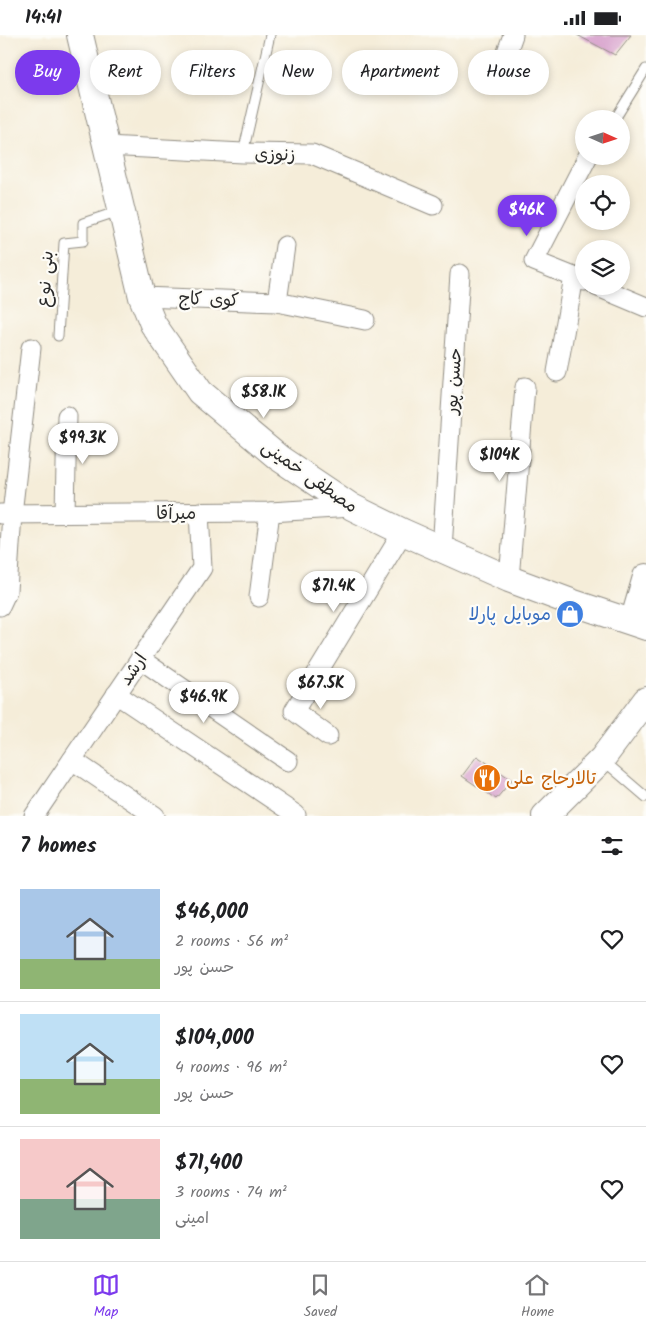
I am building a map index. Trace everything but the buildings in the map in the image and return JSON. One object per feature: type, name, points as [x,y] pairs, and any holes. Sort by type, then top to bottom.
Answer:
[{"type":"main road","name":"مصطفی خمینی","points":[[80,35],[142,297],[153,324],[200,392],[279,458],[352,507],[509,579],[639,625]]},
{"type":"main road","points":[[639,625],[646,577]]},
{"type":"main road","points":[[545,816],[602,759],[646,700]]},
{"type":"street","points":[[508,50],[513,35]]},
{"type":"street","name":"زنوزی","points":[[106,146],[242,153],[312,154],[433,205]]},
{"type":"street","points":[[575,277],[534,261],[583,165]]},
{"type":"street","points":[[277,302],[285,246]]},
{"type":"street","name":"حسن پور","points":[[442,549],[460,274]]},
{"type":"street","points":[[557,373],[575,295]]},
{"type":"street","points":[[617,295],[646,307]]},
{"type":"street","name":"کوی کاج","points":[[142,297],[277,302],[365,320]]},
{"type":"street","points":[[0,606],[7,591],[6,514],[32,348]]},
{"type":"street","points":[[509,579],[525,387]]},
{"type":"street","points":[[65,513],[67,416]]},
{"type":"street","name":"میرآقا","points":[[6,514],[270,512],[352,507]]},
{"type":"street","points":[[259,597],[270,512]]},
{"type":"street","name":"ارشد","points":[[34,816],[202,568],[199,513]]},
{"type":"street","points":[[328,736],[294,711],[403,532]]},
{"type":"street","points":[[140,659],[288,761]]},
{"type":"street","points":[[116,695],[296,815]]},
{"type":"street","points":[[72,760],[154,816]]},
{"type":"lane","points":[[242,153],[270,35]]},
{"type":"lane","points":[[621,110],[646,69]]},
{"type":"lane","name":"بنی نوع","points":[[58,336],[64,243],[83,241],[82,223],[121,210]]},
{"type":"lane","points":[[602,759],[646,797]]},
{"type":"place","name":"موبایل پارلا","points":[[570,614]]},
{"type":"place","name":"تالارحاج علی","points":[[487,778]]}]
